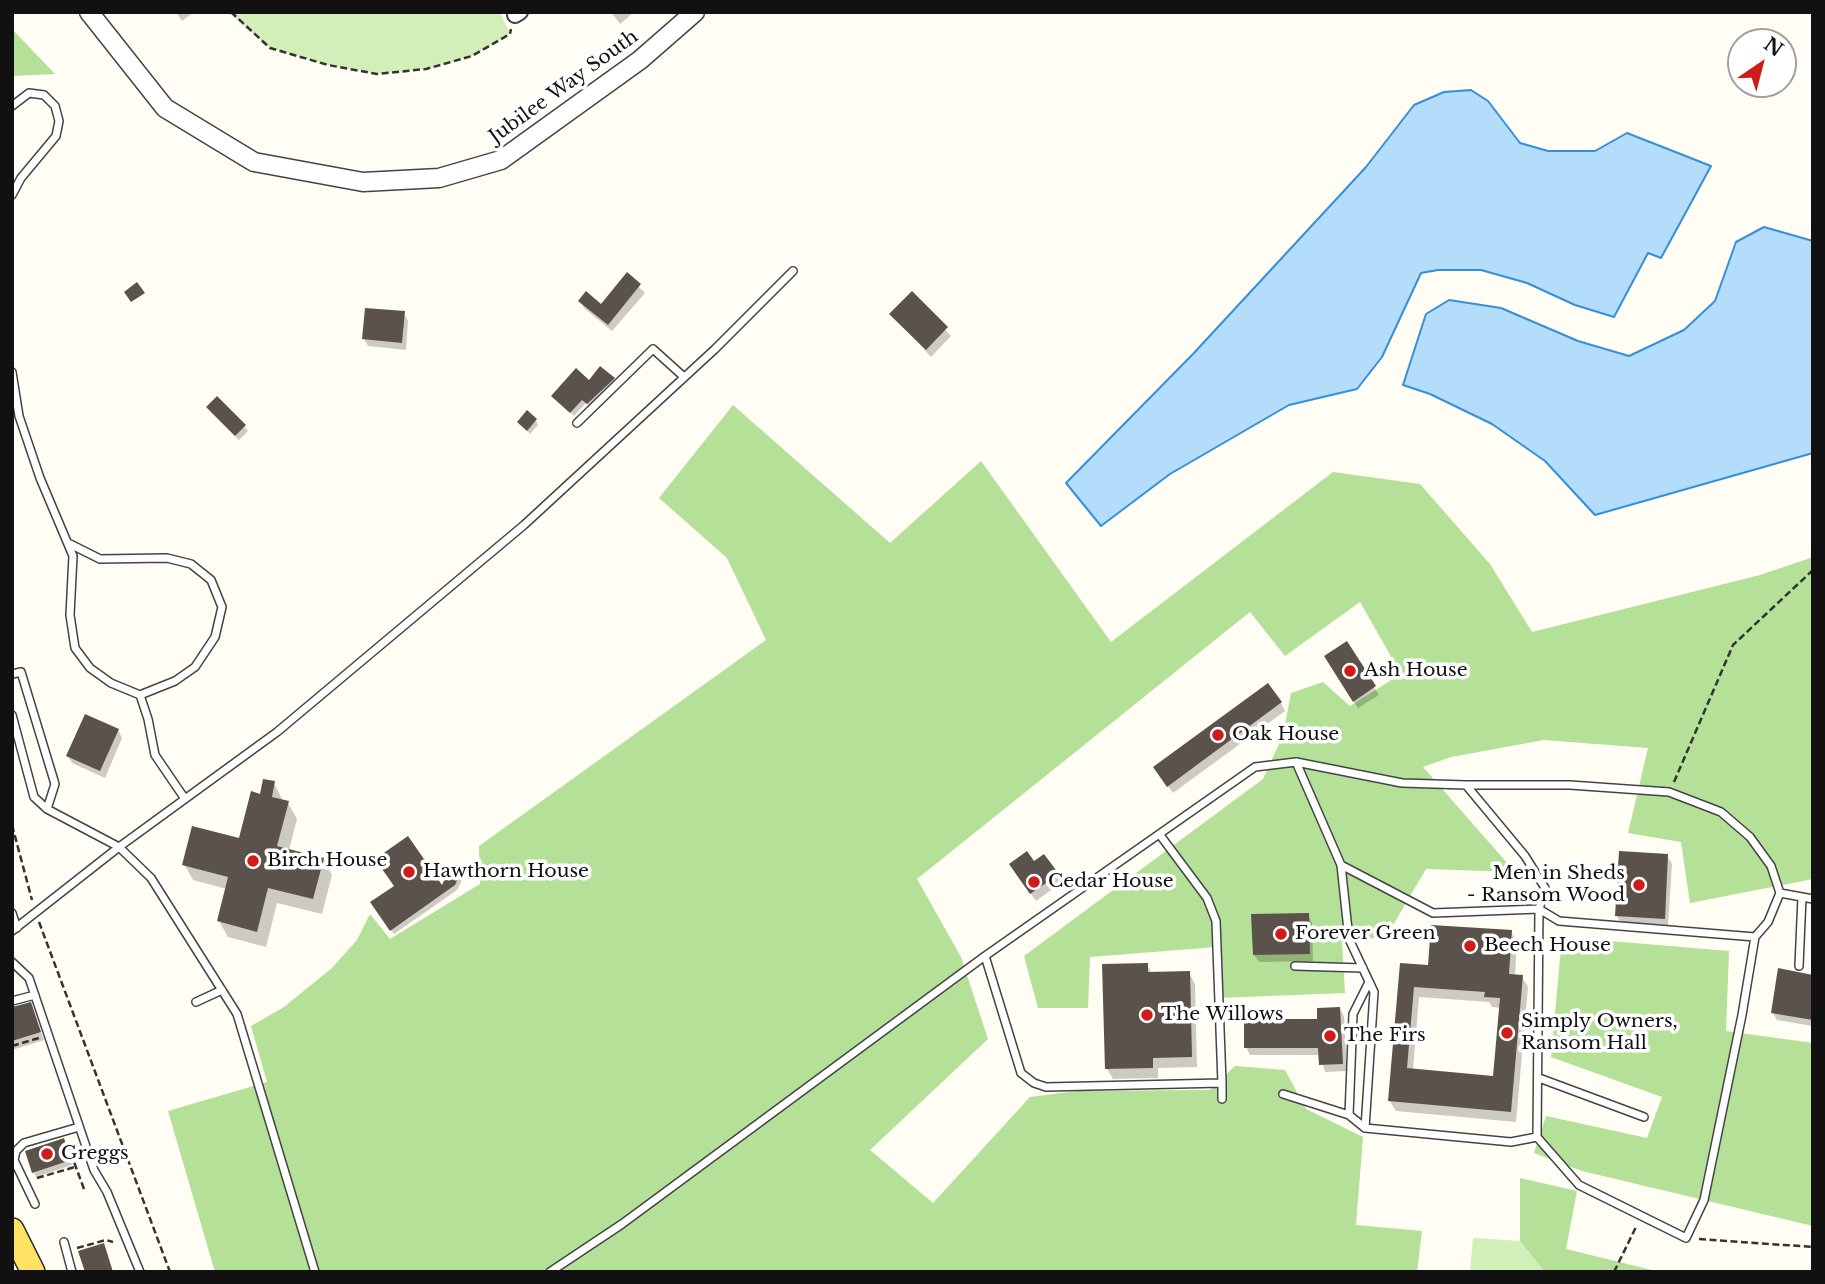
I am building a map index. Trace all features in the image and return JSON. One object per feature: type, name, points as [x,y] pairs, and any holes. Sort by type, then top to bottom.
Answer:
[{"type":"main road","points":[[12,1230],[33,1272]]},
{"type":"street","name":"Jubilee Way South","points":[[89,12],[165,108],[254,162],[363,182],[439,178],[501,160],[640,60],[695,12]]},
{"type":"lane","points":[[12,106],[29,93],[44,95],[55,106],[59,121],[57,136],[21,178],[12,195]]},
{"type":"lane","points":[[12,913],[15,930],[119,847],[277,732],[524,525],[684,377],[793,271]]},
{"type":"lane","points":[[577,423],[653,349],[684,377]]},
{"type":"lane","points":[[12,372],[19,416],[40,478],[73,556],[70,615],[75,648],[90,668],[111,683],[140,695],[175,681],[195,667],[215,637],[222,607],[211,580],[191,564],[167,558],[100,559],[68,543]]},
{"type":"lane","points":[[12,674],[21,672],[55,784],[47,809]]},
{"type":"lane","points":[[140,695],[155,755],[185,799]]},
{"type":"lane","points":[[12,715],[34,797],[47,809],[119,847],[150,878],[237,1014],[315,1272]]},
{"type":"lane","points":[[550,1272],[622,1224],[985,956],[1255,767],[1296,762],[1402,783],[1570,785],[1669,792],[1721,812],[1750,837],[1771,866],[1780,893],[1768,922],[1755,937],[1703,1200],[1686,1238],[1579,1185],[1537,1137],[1539,909],[1545,888],[1525,856],[1466,785]]},
{"type":"lane","points":[[1296,762],[1341,865],[1349,939],[1374,992],[1364,1128]]},
{"type":"lane","points":[[1160,835],[1207,898],[1216,921],[1222,1099]]},
{"type":"lane","points":[[1341,865],[1433,913],[1539,909],[1559,921],[1755,937]]},
{"type":"lane","points":[[1780,893],[1813,899]]},
{"type":"lane","points":[[1799,966],[1802,897]]},
{"type":"lane","points":[[985,956],[1021,1073],[1034,1083],[1046,1087],[1222,1083]]},
{"type":"lane","points":[[12,962],[29,978],[94,1170],[107,1192],[140,1272]]},
{"type":"lane","points":[[1295,966],[1363,968]]},
{"type":"lane","points":[[1349,1115],[1353,1014],[1369,982]]},
{"type":"lane","points":[[196,1002],[222,990]]},
{"type":"lane","points":[[12,1001],[36,995]]},
{"type":"lane","points":[[1539,1078],[1644,1117]]},
{"type":"lane","points":[[1283,1094],[1349,1115],[1364,1128],[1511,1142],[1537,1137]]},
{"type":"lane","points":[[35,1204],[13,1160],[16,1151],[24,1143],[79,1128]]},
{"type":"lane","points":[[64,1242],[72,1272]]},
{"type":"path","points":[[231,12],[270,48],[328,65],[377,74],[426,69],[472,56],[510,34],[518,14]]},
{"type":"path","points":[[1669,792],[1733,645],[1808,571],[1813,570]]},
{"type":"path","points":[[12,825],[36,914],[170,1272]]},
{"type":"path","points":[[12,1046],[49,1035]]},
{"type":"path","points":[[65,1138],[85,1189]]},
{"type":"path","points":[[29,1180],[75,1167]]},
{"type":"path","points":[[1614,1272],[1641,1216]]},
{"type":"path","points":[[1686,1238],[1813,1247]]},
{"type":"path","points":[[75,1250],[106,1240],[113,1242]]},
{"type":"green space","points":[[228,12],[500,12],[510,34],[472,56],[426,69],[377,74],[328,65],[270,48]]},
{"type":"green space","points":[[12,29],[55,74],[12,76]]},
{"type":"green space","points":[[733,405],[890,543],[981,461],[1111,642],[1333,472],[1420,484],[1490,564],[1532,632],[1760,575],[1813,557],[1813,879],[1690,903],[1681,842],[1628,833],[1648,748],[1544,740],[1451,757],[1423,767],[1515,872],[1426,869],[1386,937],[1342,941],[1345,993],[1217,998],[1216,947],[1090,957],[1088,1008],[1038,1008],[1024,956],[1263,779],[1283,735],[1291,693],[1323,682],[1350,706],[1401,674],[1360,602],[1285,656],[1250,612],[917,879],[961,957],[988,1039],[870,1150],[933,1203],[1030,1097],[1077,1091],[1210,1090],[1235,1066],[1285,1070],[1306,1109],[1363,1137],[1356,1225],[1422,1231],[1417,1272],[215,1272],[168,1111],[267,1082],[251,1026],[284,1007],[332,968],[357,940],[370,914],[390,939],[480,884],[479,846],[766,640],[727,558],[659,498]]},
{"type":"green space","points":[[1562,937],[1729,951],[1726,1031],[1813,1043],[1813,1226],[1582,1171],[1534,1153],[1546,1116],[1647,1138],[1662,1097],[1551,1057]]},
{"type":"green space","points":[[1520,1178],[1577,1191],[1566,1249],[1660,1272],[1545,1272],[1520,1241]]},
{"type":"green space","points":[[1473,1238],[1520,1241],[1545,1272],[1470,1272]]},
{"type":"water","points":[[1471,90],[1488,101],[1520,143],[1548,151],[1595,151],[1627,133],[1711,166],[1661,258],[1648,253],[1614,317],[1575,305],[1527,283],[1481,270],[1438,270],[1421,273],[1382,357],[1357,389],[1289,405],[1170,474],[1101,526],[1066,483],[1193,354],[1366,167],[1414,105],[1444,92]]},
{"type":"water","points":[[1764,227],[1813,241],[1813,453],[1595,515],[1545,461],[1492,424],[1430,394],[1403,385],[1426,314],[1449,300],[1501,308],[1578,341],[1629,356],[1684,330],[1715,301],[1736,242]]},
{"type":"building","points":[[627,272],[641,284],[608,325],[578,301],[586,291],[601,304]]},
{"type":"building","points":[[137,282],[145,293],[131,302],[124,292]]},
{"type":"building","points":[[912,291],[948,327],[926,350],[889,314]]},
{"type":"building","points":[[365,308],[405,311],[402,343],[362,339]]},
{"type":"building","points":[[600,366],[615,378],[587,404],[582,400],[570,413],[551,396],[576,368],[589,380]]},
{"type":"building","points":[[217,396],[246,425],[235,436],[206,407]]},
{"type":"building","points":[[527,410],[537,419],[527,431],[517,422]]},
{"type":"building","name":"Ash House","points":[[1347,641],[1376,686],[1353,702],[1324,656]]},
{"type":"building","name":"Oak House","points":[[1268,683],[1282,702],[1167,787],[1153,767]]},
{"type":"building","points":[[85,714],[119,729],[100,771],[66,756]]},
{"type":"building","name":"Birch House","points":[[263,779],[275,781],[272,797],[289,801],[277,846],[324,858],[313,899],[268,888],[257,932],[217,921],[228,877],[182,865],[192,826],[239,838],[251,791],[260,794]]},
{"type":"building","name":"Hawthorn House","points":[[408,836],[442,885],[451,865],[462,870],[455,885],[390,931],[370,902],[394,886],[375,859]]},
{"type":"building","name":"Cedar House","points":[[1027,851],[1034,861],[1044,854],[1059,874],[1030,894],[1009,864]]},
{"type":"building","points":[[1619,851],[1668,854],[1665,919],[1615,916]]},
{"type":"building","name":"Forever Green","points":[[1309,913],[1310,954],[1253,955],[1251,914]]},
{"type":"building","name":"Simply Owners, Ransom Hall","points":[[1431,925],[1512,930],[1509,974],[1523,975],[1511,1112],[1388,1101],[1400,963],[1428,965]],"holes":[[[1414,987],[1485,992],[1484,997],[1500,998],[1493,1076],[1407,1068]]]},
{"type":"building","name":"The Willows","points":[[1148,963],[1148,972],[1190,971],[1192,1057],[1153,1058],[1153,1068],[1105,1069],[1102,964]]},
{"type":"building","points":[[1778,968],[1813,975],[1813,1020],[1771,1013]]},
{"type":"building","points":[[31,1002],[41,1032],[12,1041],[12,1007]]},
{"type":"building","points":[[1340,1007],[1343,1064],[1319,1065],[1318,1048],[1244,1048],[1244,1019],[1317,1019],[1317,1008]]},
{"type":"building","name":"Greggs","points":[[64,1138],[71,1160],[32,1173],[25,1151]]},
{"type":"building","points":[[104,1243],[113,1272],[85,1272],[78,1251]]},
{"type":"place","name":"Ash House","points":[[1350,671]]},
{"type":"place","name":"Oak House","points":[[1218,735]]},
{"type":"place","name":"Birch House","points":[[253,861]]},
{"type":"place","name":"Hawthorn House","points":[[409,872]]},
{"type":"place","name":"Cedar House","points":[[1034,882]]},
{"type":"place","name":"Men in Sheds - Ransom Wood","points":[[1639,885]]},
{"type":"place","name":"Forever Green","points":[[1281,934]]},
{"type":"place","name":"Beech House","points":[[1470,946]]},
{"type":"place","name":"The Willows","points":[[1147,1015]]},
{"type":"place","name":"Simply Owners, Ransom Hall","points":[[1507,1033]]},
{"type":"place","name":"The Firs","points":[[1330,1036]]},
{"type":"place","name":"Greggs","points":[[47,1154]]}]
